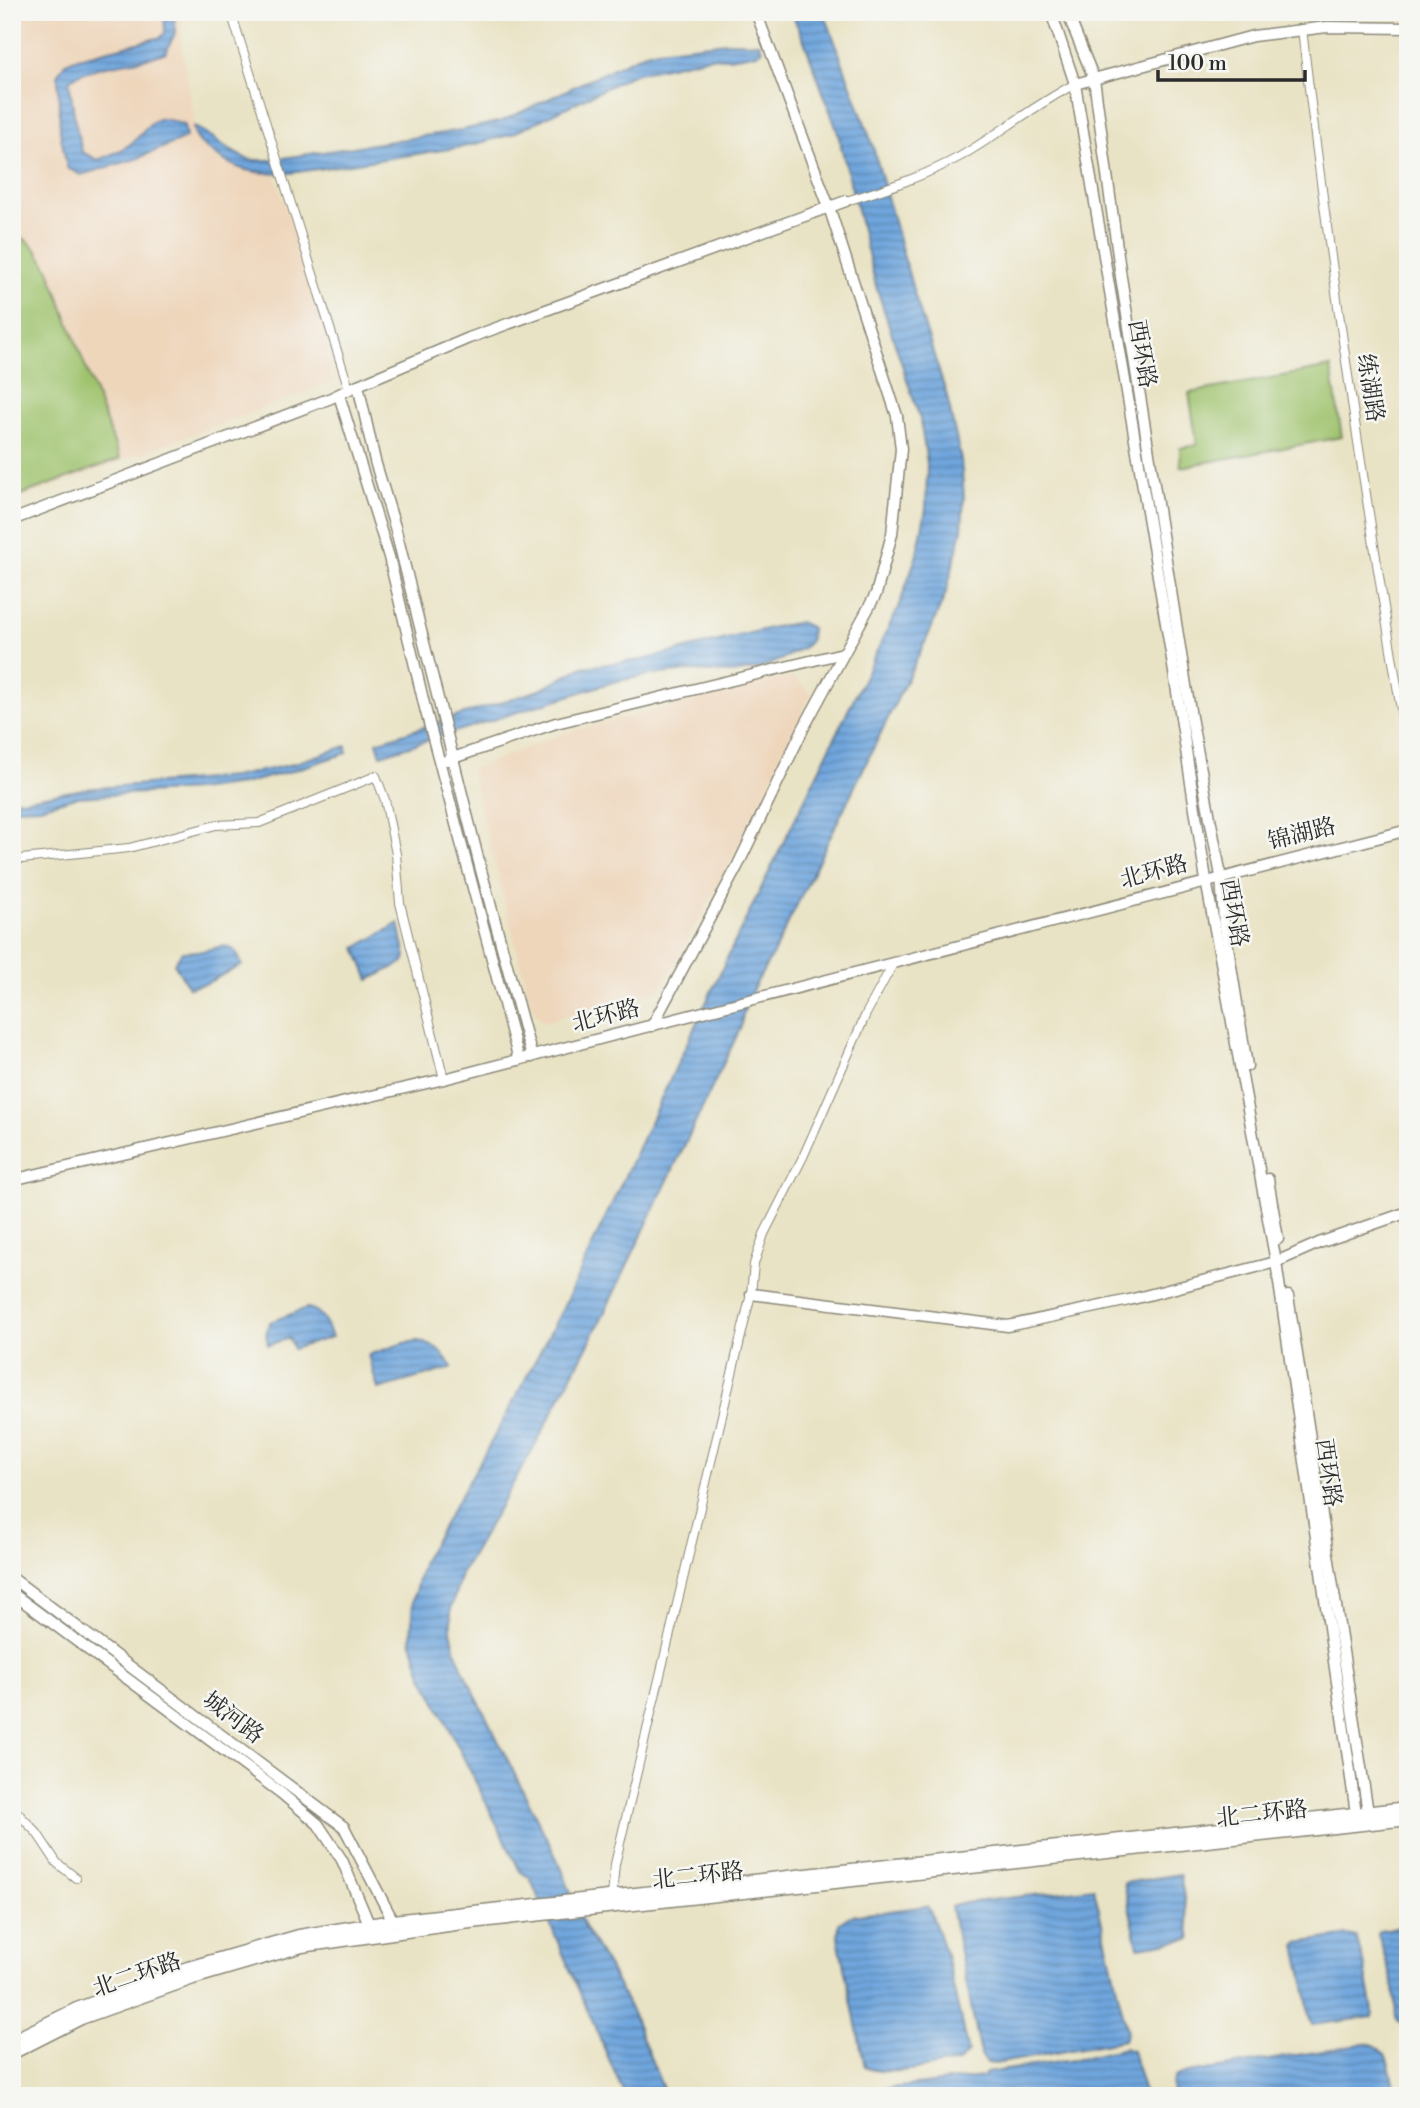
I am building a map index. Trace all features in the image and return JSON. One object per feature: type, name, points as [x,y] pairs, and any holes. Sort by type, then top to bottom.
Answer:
[{"type":"main road","name":"北二环路","points":[[12,2053],[81,2018],[193,1978],[302,1946],[531,1911],[1363,1819],[1408,1808]]},
{"type":"main road","name":"北二环路","points":[[596,1903],[612,1896],[1363,1819],[1408,1819]]},
{"type":"main road","name":"北二环路","points":[[12,2041],[77,2009],[188,1968],[299,1936],[393,1921],[531,1911]]},
{"type":"street","points":[[231,12],[283,183],[395,527],[532,1057]]},
{"type":"street","points":[[652,1026],[737,867],[803,729],[876,594],[892,534],[901,449],[897,416],[829,207],[756,12]]},
{"type":"street","name":"西环路","points":[[1051,12],[1075,84],[1171,653],[1206,880],[1279,1261]]},
{"type":"street","name":"西环路","points":[[1067,12],[1094,79],[1121,276],[1191,717],[1222,876],[1224,922],[1279,1261],[1363,1819]]},
{"type":"street","points":[[12,520],[349,389],[469,338],[829,207],[905,183],[960,156],[1042,102],[1075,84],[1253,36],[1302,29],[1408,29]]},
{"type":"street","name":"练湖路","points":[[1302,29],[1322,199],[1408,751]]},
{"type":"street","points":[[349,389],[425,708],[519,1060]]},
{"type":"street","points":[[440,762],[556,723],[843,653]]},
{"type":"street","points":[[12,860],[129,848],[216,825],[259,823],[376,776],[385,800],[396,854],[400,903],[444,1079]]},
{"type":"street","name":"锦湖路","points":[[1206,880],[1408,830]]},
{"type":"street","name":"北环路","points":[[12,1180],[532,1057],[1206,880]]},
{"type":"street","points":[[612,1896],[615,1864],[751,1294],[754,1264],[764,1234],[803,1157],[866,1014],[894,962]]},
{"type":"street","points":[[751,1294],[1008,1326],[1117,1303],[1279,1261],[1319,1243],[1408,1212]]},
{"type":"street","name":"城河路","points":[[12,1578],[344,1827],[393,1921]]},
{"type":"street","name":"城河路","points":[[12,1592],[281,1793],[318,1824],[342,1860],[369,1924]]},
{"type":"street","points":[[12,1807],[37,1833],[57,1863],[76,1878]]},
{"type":"shaded area","points":[[12,12],[181,12],[182,49],[194,117],[193,127],[237,169],[275,174],[329,341],[331,383],[12,501]]},
{"type":"shaded area","points":[[779,678],[795,678],[811,694],[732,859],[660,990],[543,1022],[532,1009],[471,770],[564,733]]},
{"type":"green space","points":[[12,233],[29,243],[49,270],[120,459],[12,498]]},
{"type":"green space","points":[[1331,367],[1342,437],[1181,467],[1180,448],[1197,445],[1189,393]]},
{"type":"water","points":[[164,12],[174,12],[175,33],[166,52],[92,70],[69,80],[75,121],[82,152],[98,160],[129,145],[150,124],[159,119],[184,125],[186,138],[136,159],[81,175],[67,168],[60,131],[58,74],[65,63],[78,58],[161,37],[165,33]]},
{"type":"water","points":[[791,12],[824,12],[872,143],[914,293],[947,396],[961,460],[964,496],[962,530],[946,593],[928,636],[773,954],[753,989],[741,1027],[601,1320],[537,1442],[461,1574],[451,1609],[455,1649],[465,1674],[561,1867],[584,1927],[633,2015],[666,2096],[625,2096],[530,1878],[520,1871],[422,1674],[411,1640],[413,1599],[423,1561],[502,1423],[562,1310],[728,956],[899,606],[917,554],[926,509],[927,463],[920,419],[876,286],[837,130]]},
{"type":"water","points":[[727,42],[759,43],[762,50],[759,53],[728,58],[710,57],[634,74],[514,133],[463,147],[284,174],[263,173],[245,170],[221,158],[199,141],[193,127],[251,160],[271,160],[462,130],[502,121],[643,54]]},
{"type":"water","points":[[801,622],[811,628],[810,640],[806,646],[758,669],[732,673],[690,671],[648,675],[613,682],[381,755],[377,742],[542,689],[582,667],[642,660]]},
{"type":"water","points":[[346,746],[347,753],[243,784],[196,790],[76,797],[40,807],[12,808],[12,798],[21,800],[84,789],[233,777],[289,765]]},
{"type":"water","points":[[399,923],[406,957],[404,962],[369,980],[356,948]]},
{"type":"water","points":[[222,946],[233,949],[242,965],[207,983],[189,988],[174,963],[182,952],[203,951]]},
{"type":"water","points":[[307,1308],[320,1315],[332,1337],[293,1349],[289,1338],[268,1345],[266,1334],[270,1322]]},
{"type":"water","points":[[419,1341],[437,1348],[452,1367],[378,1389],[368,1355]]},
{"type":"water","points":[[1180,1874],[1191,1939],[1138,1947],[1124,1883]]},
{"type":"water","points":[[1094,1888],[1127,2032],[1124,2040],[995,2064],[987,2063],[981,2055],[951,1907],[956,1904]]},
{"type":"water","points":[[927,1906],[946,1955],[968,2052],[959,2062],[911,2070],[885,2071],[865,2067],[838,1938],[839,1923],[850,1916]]},
{"type":"water","points":[[1408,1924],[1408,2021],[1400,2023],[1396,2018],[1394,1988],[1378,1934],[1379,1931]]},
{"type":"water","points":[[1348,1935],[1356,1937],[1364,1963],[1372,2017],[1312,2025],[1296,1946],[1298,1943]]},
{"type":"water","points":[[1363,2043],[1380,2048],[1385,2054],[1396,2096],[1173,2094],[1175,2077],[1182,2074]]},
{"type":"water","points":[[1125,2048],[1132,2051],[1145,2096],[870,2096],[882,2089],[983,2077],[986,2073],[1073,2060]]}]
